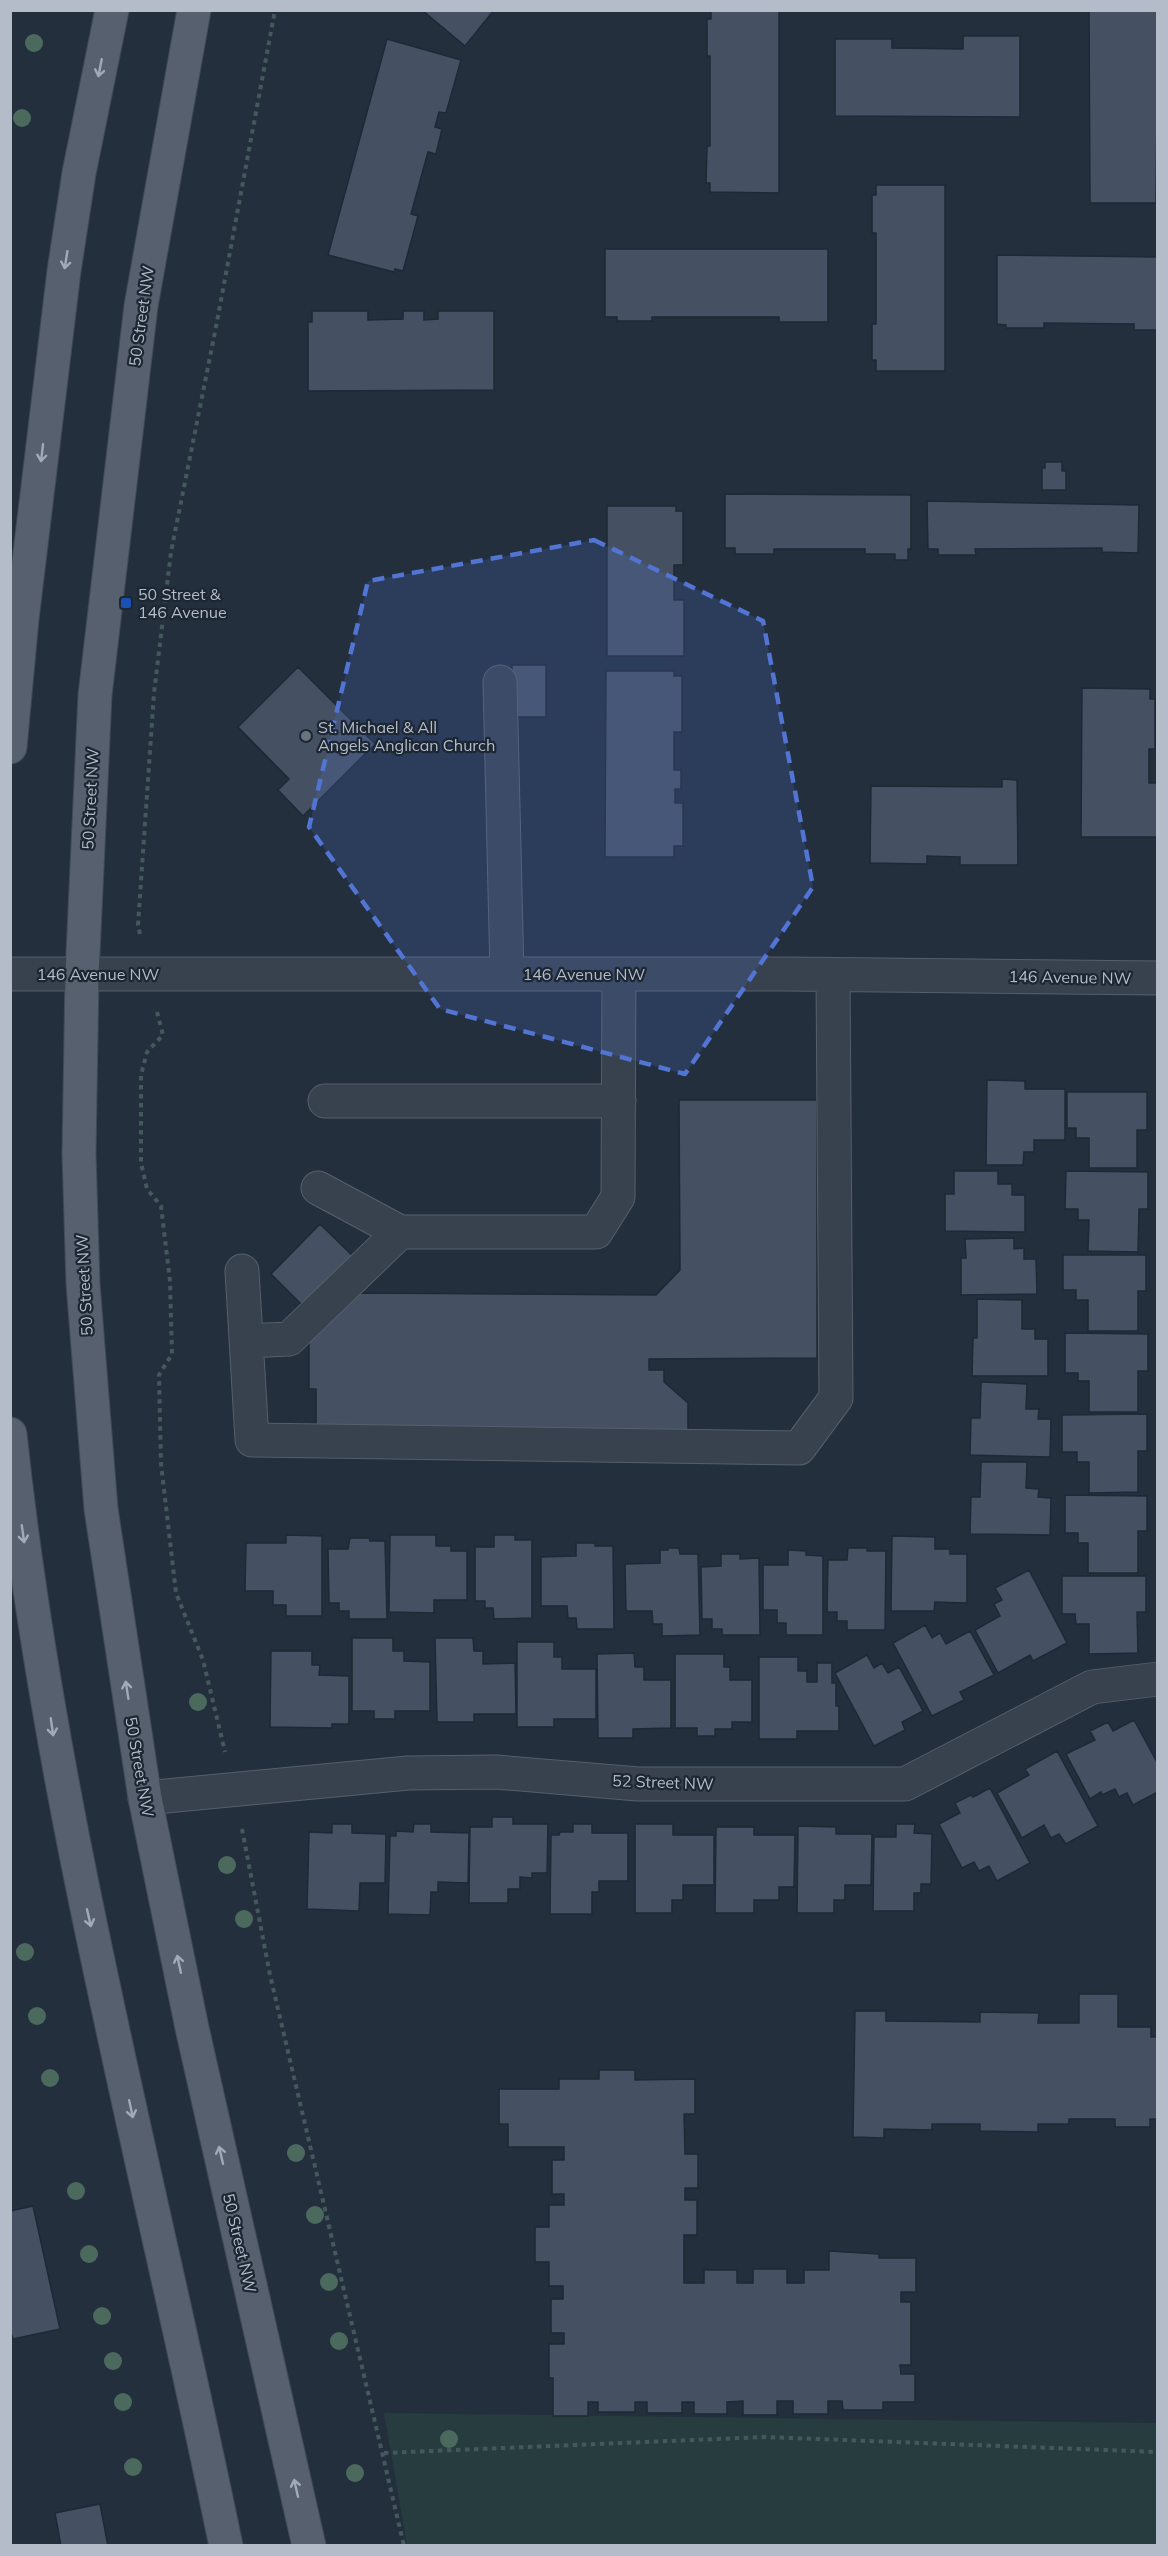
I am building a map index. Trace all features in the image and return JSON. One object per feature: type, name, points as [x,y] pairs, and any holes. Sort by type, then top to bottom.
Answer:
[{"type":"main road","points":[[10,747],[22,620],[64,271],[79,173],[112,10]]},
{"type":"main road","name":"50 Street NW","points":[[194,10],[141,306],[95,695],[82,975],[79,1154],[83,1284],[105,1538],[145,1798],[192,2028],[309,2546]]},
{"type":"main road","points":[[182,73],[204,10]]},
{"type":"main road","points":[[10,1434],[62,1789],[226,2546]]},
{"type":"street","points":[[500,681],[507,974]]},
{"type":"street","name":"146 Avenue NW","points":[[10,974],[619,974],[1158,978]]},
{"type":"street","points":[[318,1188],[400,1232],[596,1232],[618,1197],[619,974]]},
{"type":"street","points":[[242,1271],[252,1440],[799,1448],[836,1398],[833,975]]},
{"type":"street","points":[[325,1101],[619,1101]]},
{"type":"street","points":[[246,1341],[289,1339],[400,1232]]},
{"type":"street","name":"52 Street NW","points":[[145,1798],[451,1771],[516,1773],[638,1784],[905,1784],[1092,1686],[1158,1679]]},
{"type":"path","points":[[275,10],[171,552],[154,693],[138,925],[147,975],[163,1035],[147,1052],[141,1075],[141,1163],[147,1189],[161,1206],[170,1281],[172,1354],[159,1375],[161,1464],[176,1593],[203,1660],[234,1789],[270,1975],[404,2546]]},
{"type":"path","points":[[384,2453],[765,2437],[1158,2452]]},
{"type":"highlighted area","points":[[594,540],[763,621],[813,887],[685,1074],[440,1009],[309,827],[368,581]]},
{"type":"green space","points":[[384,2413],[1157,2423],[1157,2545],[407,2545]]},
{"type":"building","points":[[422,10],[494,10],[465,46]]},
{"type":"building","points":[[711,10],[779,10],[779,193],[710,192],[710,183],[706,183],[707,146],[710,146],[710,56],[707,56],[707,19],[711,19]]},
{"type":"building","points":[[1089,10],[1158,10],[1156,203],[1090,203]]},
{"type":"building","points":[[963,36],[1020,36],[1020,117],[835,116],[835,39],[892,39],[892,48],[963,49]]},
{"type":"building","points":[[387,39],[461,60],[446,113],[439,112],[435,127],[442,129],[436,154],[428,152],[411,214],[418,216],[403,271],[395,269],[394,272],[328,255]]},
{"type":"building","points":[[876,185],[945,185],[945,371],[876,371],[876,360],[872,360],[872,324],[876,324],[876,233],[872,233],[872,195],[876,195]]},
{"type":"building","points":[[605,249],[828,249],[828,322],[779,322],[779,317],[652,317],[652,321],[617,321],[617,317],[605,317]]},
{"type":"building","points":[[997,255],[1158,257],[1158,330],[1134,330],[1134,324],[1044,323],[1044,328],[1006,328],[1006,325],[997,324]]},
{"type":"building","points":[[312,311],[368,311],[368,320],[403,319],[403,311],[424,311],[424,320],[438,319],[438,311],[494,311],[494,390],[308,391],[308,322],[312,322]]},
{"type":"building","points":[[1045,462],[1062,462],[1062,471],[1066,471],[1066,490],[1042,490],[1042,468],[1045,468]]},
{"type":"building","points":[[725,494],[911,495],[911,549],[908,549],[908,560],[895,560],[895,554],[865,554],[865,549],[774,549],[774,554],[735,554],[735,548],[725,548]]},
{"type":"building","points":[[927,501],[1139,505],[1138,553],[1102,552],[1102,548],[975,549],[976,555],[938,555],[938,549],[928,549]]},
{"type":"building","points":[[607,506],[676,506],[676,511],[683,511],[683,565],[674,565],[674,600],[684,600],[684,656],[607,656]]},
{"type":"building","points":[[512,665],[546,665],[546,717],[512,717]]},
{"type":"building","name":"St. Michael & All Angels Anglican Church","points":[[298,667],[375,744],[303,816],[278,790],[289,779],[238,727]]},
{"type":"building","points":[[606,671],[674,671],[674,676],[682,676],[682,732],[674,732],[674,770],[681,770],[681,789],[675,789],[675,803],[683,803],[683,846],[674,846],[674,857],[605,857]]},
{"type":"building","points":[[1082,688],[1150,689],[1150,699],[1155,699],[1155,749],[1149,749],[1149,783],[1157,783],[1157,837],[1081,837]]},
{"type":"building","points":[[1002,779],[1017,780],[1018,865],[960,865],[960,857],[927,856],[927,864],[870,863],[871,786],[1002,787]]},
{"type":"building","points":[[987,1080],[1025,1081],[1025,1089],[1065,1089],[1065,1140],[1034,1140],[1034,1152],[1024,1152],[1023,1165],[986,1165]]},
{"type":"building","points":[[1067,1092],[1147,1092],[1147,1130],[1137,1130],[1137,1168],[1089,1168],[1089,1138],[1076,1138],[1076,1128],[1067,1128]]},
{"type":"building","points":[[679,1100],[817,1100],[817,1358],[649,1359],[649,1370],[664,1370],[664,1382],[688,1403],[688,1431],[316,1432],[316,1389],[309,1389],[309,1340],[354,1293],[656,1295],[680,1270]]},
{"type":"building","points":[[954,1171],[998,1171],[998,1184],[1012,1184],[1012,1195],[1025,1195],[1025,1232],[945,1231],[945,1194],[954,1194]]},
{"type":"building","points":[[1066,1171],[1148,1172],[1148,1209],[1139,1209],[1138,1252],[1088,1251],[1089,1220],[1078,1220],[1078,1209],[1065,1209]]},
{"type":"building","points":[[320,1224],[362,1265],[312,1315],[271,1274]]},
{"type":"building","points":[[1014,1238],[1014,1249],[1024,1248],[1024,1259],[1036,1259],[1037,1294],[961,1295],[961,1258],[966,1258],[965,1239]]},
{"type":"building","points":[[1063,1255],[1146,1255],[1146,1291],[1138,1291],[1138,1331],[1088,1331],[1088,1300],[1076,1300],[1076,1290],[1063,1290]]},
{"type":"building","points":[[977,1299],[1022,1300],[1022,1329],[1035,1329],[1035,1339],[1048,1339],[1048,1376],[972,1376],[973,1338],[977,1338]]},
{"type":"building","points":[[1065,1333],[1148,1334],[1148,1371],[1138,1371],[1138,1412],[1089,1412],[1089,1381],[1078,1381],[1078,1373],[1065,1373]]},
{"type":"building","points":[[981,1382],[1027,1384],[1026,1409],[1039,1409],[1038,1419],[1051,1419],[1050,1457],[970,1455],[971,1418],[980,1418]]},
{"type":"building","points":[[1147,1414],[1147,1451],[1138,1451],[1138,1492],[1089,1493],[1089,1462],[1077,1462],[1077,1452],[1062,1452],[1062,1415]]},
{"type":"building","points":[[981,1462],[1027,1462],[1026,1488],[1039,1489],[1038,1497],[1051,1498],[1050,1535],[970,1534],[971,1497],[980,1497]]},
{"type":"building","points":[[1065,1495],[1147,1496],[1147,1531],[1138,1531],[1138,1573],[1088,1573],[1088,1543],[1078,1543],[1078,1533],[1065,1533]]},
{"type":"building","points":[[286,1535],[322,1536],[322,1616],[286,1616],[286,1605],[273,1605],[273,1591],[245,1591],[246,1543],[286,1543]]},
{"type":"building","points":[[390,1535],[436,1535],[436,1546],[451,1546],[451,1551],[467,1551],[467,1600],[434,1600],[434,1613],[389,1612]]},
{"type":"building","points":[[494,1535],[515,1535],[515,1540],[532,1540],[532,1618],[494,1619],[493,1608],[485,1608],[485,1601],[475,1601],[475,1547],[494,1547]]},
{"type":"building","points":[[892,1536],[935,1537],[935,1549],[950,1549],[950,1554],[967,1554],[967,1603],[935,1602],[934,1611],[891,1611]]},
{"type":"building","points":[[350,1538],[385,1541],[387,1619],[349,1619],[349,1611],[339,1611],[339,1603],[329,1603],[328,1549],[348,1549]]},
{"type":"building","points":[[576,1543],[613,1546],[614,1629],[577,1629],[576,1618],[568,1618],[567,1606],[541,1606],[541,1557],[576,1556]]},
{"type":"building","points":[[668,1548],[679,1548],[680,1554],[698,1554],[700,1635],[662,1636],[662,1624],[653,1624],[652,1611],[626,1611],[625,1564],[660,1563],[660,1550],[668,1550]]},
{"type":"building","points":[[848,1548],[886,1551],[885,1630],[847,1630],[847,1621],[837,1621],[837,1612],[827,1612],[828,1560],[847,1560]]},
{"type":"building","points":[[788,1550],[806,1551],[806,1555],[823,1556],[823,1635],[786,1635],[786,1623],[777,1623],[777,1610],[763,1610],[763,1565],[788,1565]]},
{"type":"building","points":[[721,1554],[740,1554],[740,1559],[759,1558],[760,1635],[722,1635],[722,1629],[712,1629],[712,1619],[702,1619],[701,1567],[721,1566]]},
{"type":"building","points":[[1029,1570],[1067,1643],[1033,1661],[1030,1655],[998,1673],[975,1630],[1000,1616],[994,1604],[1002,1600],[995,1588]]},
{"type":"building","points":[[1062,1576],[1146,1576],[1146,1612],[1137,1612],[1138,1653],[1089,1654],[1089,1624],[1076,1624],[1075,1614],[1062,1614]]},
{"type":"building","points":[[925,1625],[932,1638],[940,1633],[946,1644],[970,1631],[994,1675],[960,1692],[964,1700],[932,1716],[893,1643]]},
{"type":"building","points":[[352,1638],[393,1638],[393,1651],[404,1651],[404,1661],[430,1662],[430,1711],[395,1711],[395,1719],[374,1719],[374,1711],[352,1711]]},
{"type":"building","points":[[435,1638],[473,1638],[474,1651],[483,1651],[483,1664],[515,1663],[516,1714],[474,1714],[474,1722],[437,1722]]},
{"type":"building","points":[[517,1642],[554,1642],[554,1657],[562,1657],[562,1669],[596,1669],[596,1719],[554,1719],[554,1727],[517,1727]]},
{"type":"building","points":[[271,1651],[312,1651],[312,1665],[320,1665],[319,1675],[349,1676],[349,1724],[332,1724],[332,1728],[270,1727]]},
{"type":"building","points":[[634,1653],[635,1667],[644,1667],[644,1680],[671,1680],[671,1728],[633,1729],[633,1738],[598,1738],[597,1654]]},
{"type":"building","points":[[675,1654],[724,1654],[724,1667],[730,1667],[730,1680],[752,1680],[752,1722],[732,1722],[732,1729],[715,1729],[715,1736],[697,1736],[697,1728],[675,1728]]},
{"type":"building","points":[[867,1655],[874,1668],[882,1663],[888,1673],[899,1667],[923,1711],[902,1722],[905,1730],[874,1746],[835,1673]]},
{"type":"building","points":[[759,1657],[798,1657],[798,1671],[807,1671],[807,1682],[817,1682],[817,1663],[832,1663],[832,1683],[836,1683],[836,1706],[839,1706],[839,1731],[797,1731],[797,1739],[759,1739]]},
{"type":"building","points":[[1134,1720],[1158,1764],[1158,1792],[1133,1805],[1127,1793],[1119,1797],[1115,1789],[1102,1795],[1101,1792],[1090,1799],[1066,1754],[1095,1740],[1090,1731],[1108,1722],[1113,1731]]},
{"type":"building","points":[[1057,1751],[1098,1826],[1066,1844],[1059,1834],[1051,1838],[1044,1825],[1022,1838],[997,1793],[1029,1775],[1025,1769]]},
{"type":"building","points":[[990,1788],[1030,1863],[997,1881],[989,1866],[979,1871],[974,1862],[962,1868],[939,1824],[960,1813],[955,1803]]},
{"type":"building","points":[[492,1817],[513,1817],[513,1824],[548,1824],[547,1873],[532,1873],[532,1878],[520,1877],[520,1889],[508,1889],[508,1903],[469,1903],[470,1827],[492,1827]]},
{"type":"building","points":[[332,1824],[352,1824],[352,1833],[386,1834],[385,1883],[360,1883],[359,1911],[307,1909],[309,1832],[332,1833]]},
{"type":"building","points":[[414,1824],[431,1824],[431,1832],[469,1833],[468,1883],[438,1882],[438,1892],[431,1892],[430,1915],[388,1914],[390,1836],[396,1836],[396,1831],[413,1832]]},
{"type":"building","points":[[573,1824],[592,1824],[592,1833],[628,1833],[628,1881],[599,1881],[599,1892],[592,1892],[592,1914],[550,1914],[551,1835],[573,1832]]},
{"type":"building","points":[[635,1824],[673,1824],[673,1835],[714,1835],[714,1885],[683,1885],[683,1900],[672,1900],[672,1913],[635,1913]]},
{"type":"building","points":[[896,1824],[915,1824],[914,1833],[932,1834],[931,1884],[921,1884],[921,1893],[914,1893],[914,1911],[873,1911],[874,1837],[896,1837]]},
{"type":"building","points":[[798,1826],[836,1827],[836,1834],[872,1834],[871,1885],[845,1885],[845,1900],[834,1900],[834,1913],[797,1913]]},
{"type":"building","points":[[716,1827],[754,1827],[754,1835],[795,1835],[794,1887],[779,1887],[779,1900],[754,1900],[754,1913],[715,1913]]},
{"type":"building","points":[[1079,1994],[1118,1994],[1118,2027],[1151,2027],[1151,2037],[1158,2037],[1158,2119],[1150,2119],[1150,2127],[1115,2127],[1115,2119],[1069,2119],[1069,2124],[1038,2124],[1038,2132],[980,2131],[980,2124],[932,2124],[932,2130],[884,2129],[884,2138],[853,2137],[855,2011],[886,2011],[886,2021],[980,2022],[980,2012],[1039,2013],[1038,2023],[1079,2023]]},
{"type":"building","points":[[599,2070],[635,2070],[635,2080],[695,2079],[695,2114],[684,2114],[685,2154],[698,2154],[698,2188],[685,2188],[685,2200],[697,2200],[697,2235],[684,2235],[684,2283],[704,2283],[704,2270],[737,2270],[737,2283],[753,2283],[753,2269],[787,2269],[787,2283],[804,2283],[804,2270],[829,2270],[829,2251],[879,2254],[879,2258],[916,2258],[916,2292],[901,2292],[901,2302],[911,2302],[911,2365],[900,2365],[901,2374],[915,2374],[915,2402],[883,2402],[883,2410],[843,2410],[842,2401],[828,2401],[828,2414],[793,2414],[793,2401],[777,2401],[777,2415],[743,2415],[743,2401],[727,2402],[727,2414],[694,2414],[694,2402],[682,2402],[682,2413],[647,2413],[647,2402],[635,2402],[635,2412],[598,2412],[598,2402],[588,2402],[588,2416],[553,2416],[553,2378],[549,2378],[549,2344],[564,2344],[564,2333],[551,2333],[551,2299],[563,2299],[563,2286],[549,2286],[549,2262],[535,2262],[535,2227],[549,2227],[549,2205],[564,2205],[564,2194],[552,2194],[552,2160],[564,2160],[564,2147],[508,2147],[508,2124],[499,2124],[499,2089],[559,2089],[559,2079],[599,2079]]},
{"type":"building","points":[[33,2206],[60,2329],[13,2339],[10,2330],[10,2211]]},
{"type":"building","points":[[100,2504],[108,2546],[61,2546],[55,2513]]},
{"type":"place","name":"50 Street & 146 Avenue","points":[[126,603]]},
{"type":"place","name":"St. Michael & All Angels Anglican Church","points":[[306,736]]}]
